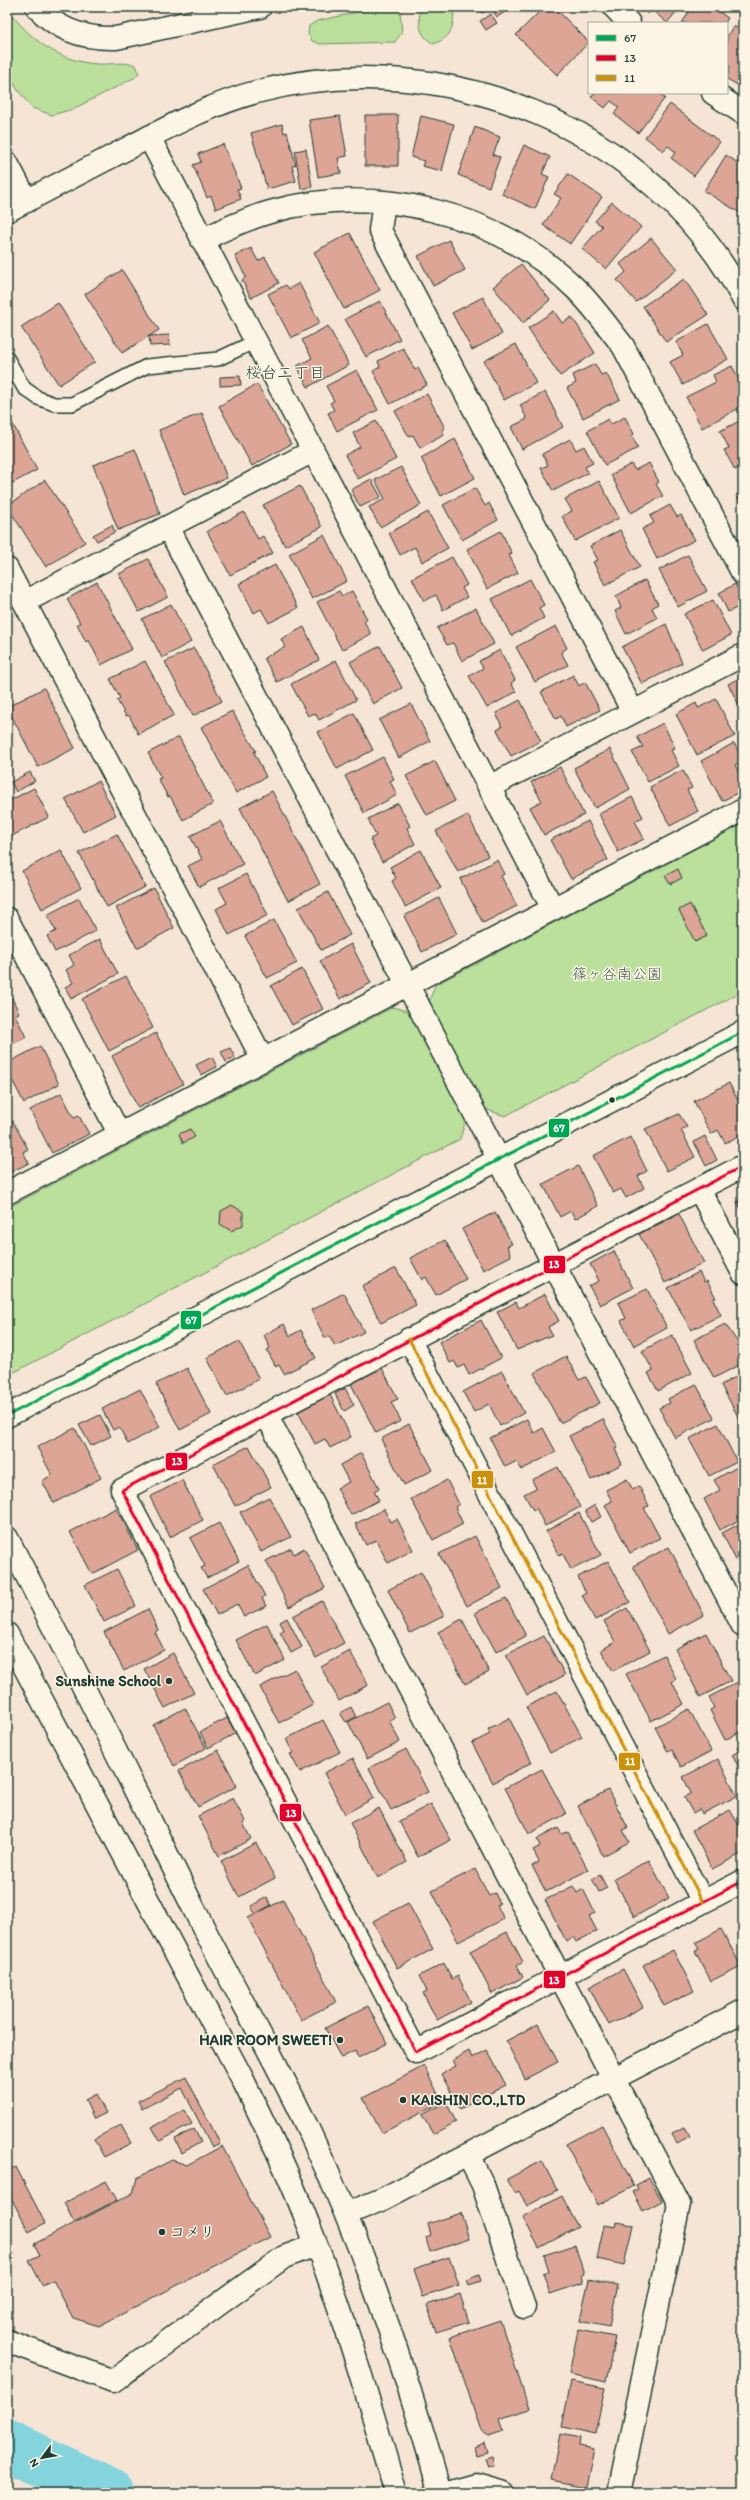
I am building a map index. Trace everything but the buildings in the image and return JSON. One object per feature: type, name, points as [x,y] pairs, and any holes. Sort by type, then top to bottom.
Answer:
[{"type":"street","points":[[37,7],[50,20],[65,30],[82,36],[99,39],[116,38],[260,7]]},
{"type":"street","points":[[614,7],[628,22]]},
{"type":"street","points":[[7,211],[184,119],[221,103],[260,91],[298,83],[378,77],[425,82],[496,97],[534,111],[571,128],[605,149],[637,173],[667,199],[719,260],[743,299]]},
{"type":"street","points":[[714,94],[743,113]]},
{"type":"street","points":[[149,137],[553,909]]},
{"type":"street","points":[[7,163],[27,201]]},
{"type":"street","points":[[202,240],[256,216],[306,204],[342,200],[384,202],[415,206],[451,215],[485,228],[518,245],[548,266],[576,289],[601,316],[623,346],[743,574]]},
{"type":"street","points":[[384,202],[380,230],[633,712]]},
{"type":"street","points":[[24,602],[313,451]]},
{"type":"street","points":[[168,527],[743,1626]]},
{"type":"street","points":[[7,569],[263,1060]]},
{"type":"street","points":[[489,787],[743,655]]},
{"type":"street","points":[[7,1194],[743,810]]},
{"type":"street","points":[[7,919],[120,1135]]},
{"type":"street","points":[[7,1416],[743,1032]]},
{"type":"street","points":[[743,1166],[122,1490],[416,2052],[743,1881]]},
{"type":"street","points":[[699,1189],[743,1273]]},
{"type":"street","points":[[409,1340],[703,1902]]},
{"type":"street","points":[[266,1414],[679,2204],[619,2493]]},
{"type":"street","points":[[7,1538],[64,1646],[196,1914],[274,2061],[309,2131],[346,2214],[396,2347],[440,2493]]},
{"type":"street","points":[[7,1634],[242,2078],[276,2149],[316,2245],[360,2369],[396,2493]]},
{"type":"street","points":[[346,2214],[380,2201],[743,2011]]},
{"type":"street","points":[[468,2155],[483,2185],[524,2307]]},
{"type":"street","points":[[7,2341],[113,2381],[284,2258],[316,2245]]},
{"type":"street","points":[[447,2493],[476,2485],[504,2493]]},
{"type":"lane","points":[[7,358],[24,388],[38,398],[54,404],[72,404],[147,366],[218,359],[256,341]]},
{"type":"green space","points":[[381,7],[395,7],[400,12],[402,32],[395,42],[320,44],[312,41],[308,34],[309,26],[317,21]]},
{"type":"green space","points":[[420,7],[454,7],[453,25],[449,34],[441,41],[434,44],[422,33],[420,24]]},
{"type":"green space","points":[[7,8],[35,39],[57,53],[83,62],[97,64],[126,63],[136,65],[139,73],[134,78],[73,109],[52,115],[32,108],[17,89],[7,71]]},
{"type":"green space","name":"篠ヶ谷南公園","points":[[743,824],[743,991],[505,1116],[485,1109],[429,1002],[435,985]]},
{"type":"green space","points":[[393,1007],[410,1012],[466,1119],[460,1139],[7,1376],[7,1208]]},
{"type":"waterway","points":[[7,2445],[108,2493]]},
{"type":"transit line","name":"67","points":[[7,1416],[743,1032]]},
{"type":"transit line","name":"13","points":[[743,1166],[122,1490],[416,2052],[743,1881]]},
{"type":"transit line","name":"11","points":[[409,1339],[703,1902]]},
{"type":"place","name":"Sunshine School","points":[[169,1681]]},
{"type":"place","name":"HAIR ROOM SWEET!","points":[[340,2040]]},
{"type":"place","name":"KAISHIN CO.,LTD","points":[[403,2100]]},
{"type":"place","name":"コメリ","points":[[162,2232]]},
{"type":"district","name":"桜台二丁目","points":[[285,372]]}]
